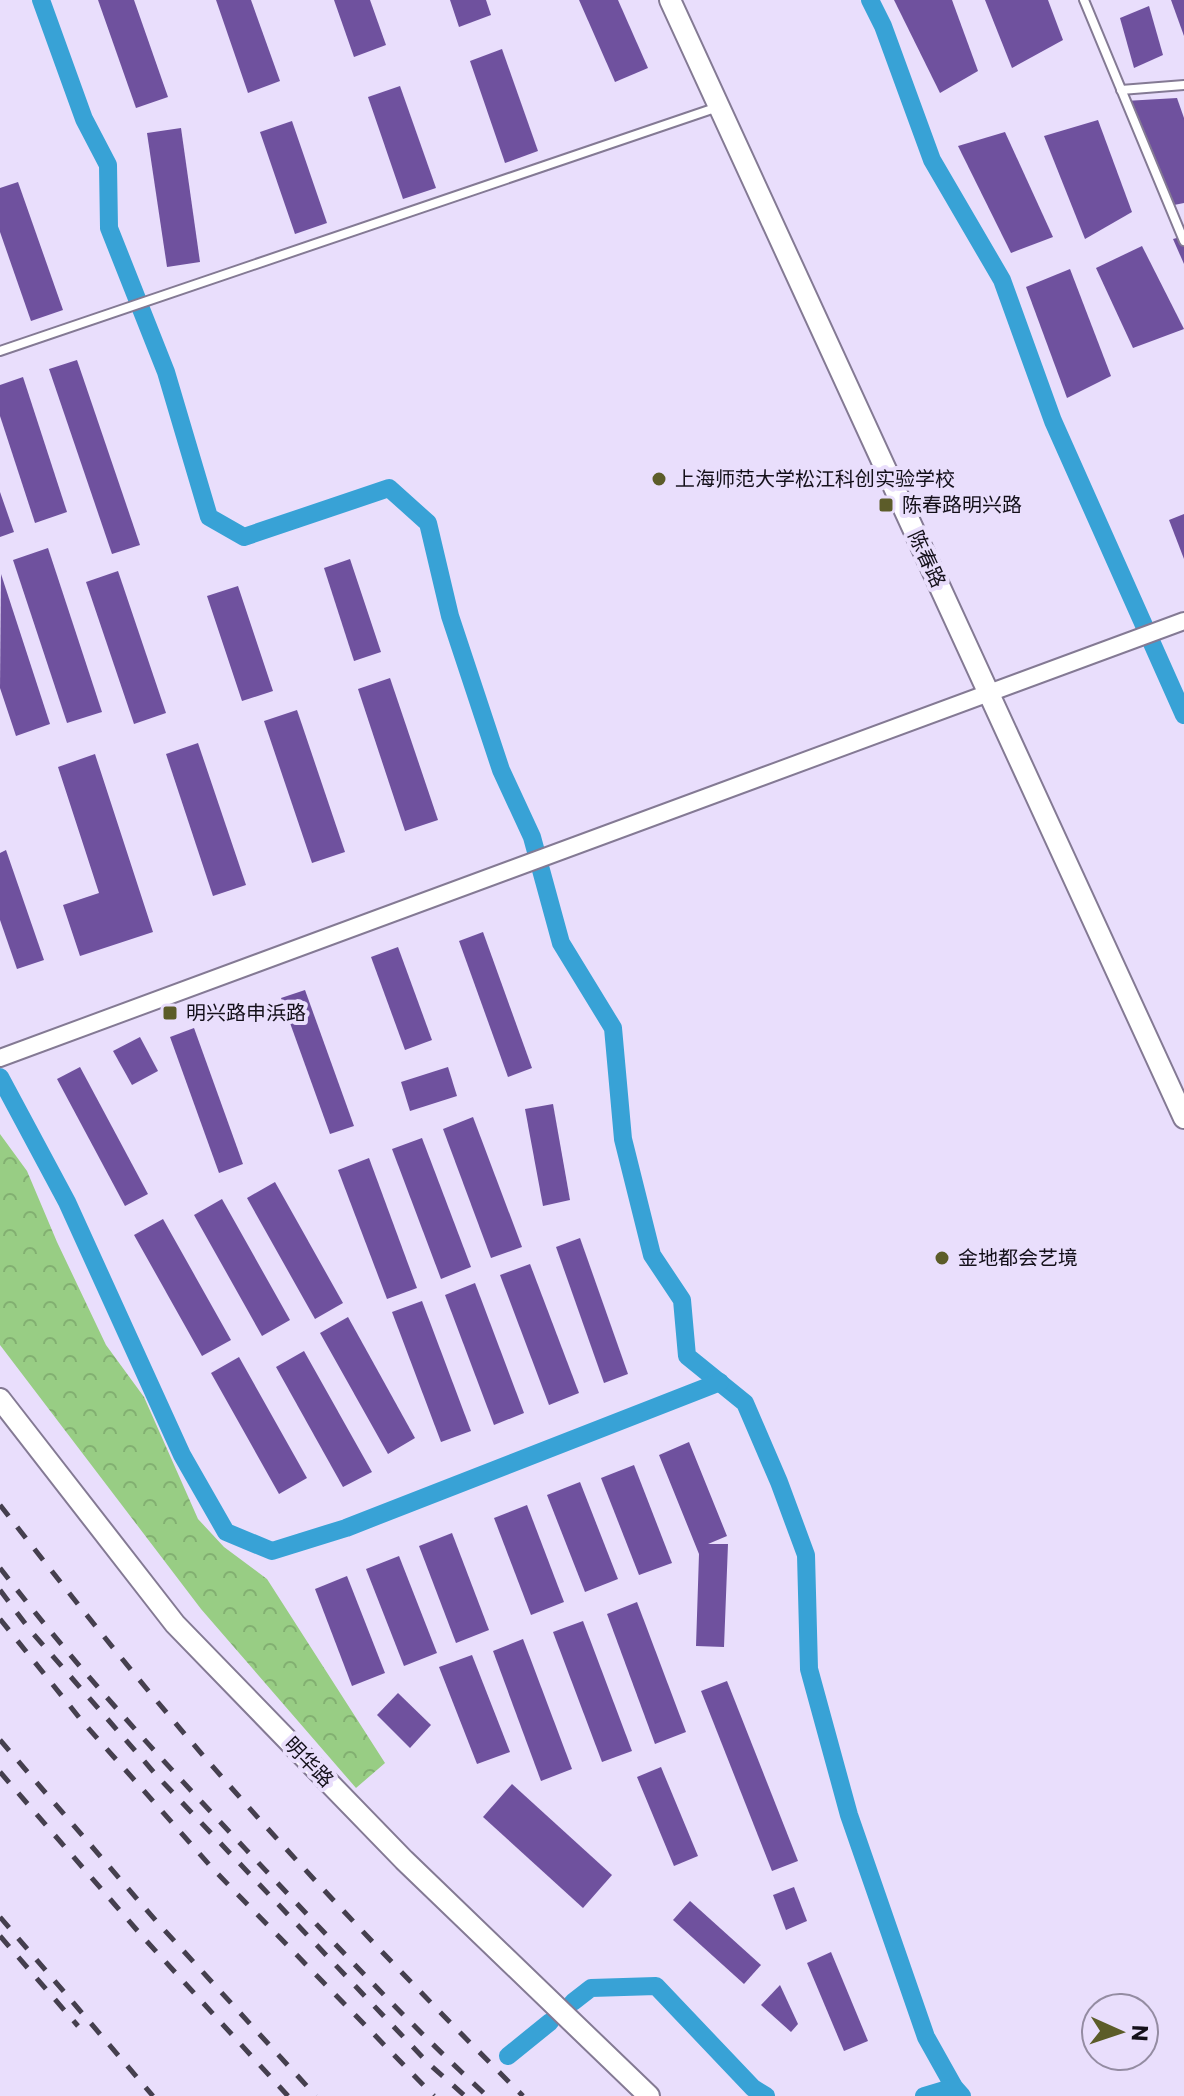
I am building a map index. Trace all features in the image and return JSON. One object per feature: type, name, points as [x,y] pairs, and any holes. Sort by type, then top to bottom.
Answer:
[{"type":"street","name":"陈春路","points":[[670,0],[1184,1118]]},
{"type":"street","points":[[0,1058],[1184,621]]},
{"type":"street","name":"明华路","points":[[0,1399],[175,1624],[404,1860],[649,2096]]},
{"type":"lane","points":[[1084,0],[1184,241]]},
{"type":"lane","points":[[1121,90],[1184,85]]},
{"type":"lane","points":[[0,351],[719,107]]},
{"type":"green space","points":[[0,1134],[27,1171],[106,1345],[144,1397],[198,1519],[224,1547],[267,1579],[385,1763],[356,1788],[201,1609],[0,1345]]},
{"type":"building","points":[[98,0],[134,0],[168,97],[136,108]]},
{"type":"building","points":[[216,0],[251,0],[280,81],[248,93]]},
{"type":"building","points":[[334,0],[370,0],[386,45],[354,57]]},
{"type":"building","points":[[450,0],[486,0],[491,15],[459,27]]},
{"type":"building","points":[[579,0],[618,0],[648,68],[615,82]]},
{"type":"building","points":[[894,0],[952,0],[978,71],[940,93]]},
{"type":"building","points":[[985,0],[1048,0],[1063,40],[1012,68]]},
{"type":"building","points":[[1171,0],[1184,0],[1184,36]]},
{"type":"building","points":[[1149,6],[1163,55],[1134,68],[1120,18]]},
{"type":"building","points":[[502,49],[538,151],[505,163],[470,61]]},
{"type":"building","points":[[400,86],[436,188],[403,199],[368,97]]},
{"type":"building","points":[[1177,98],[1184,118],[1184,203],[1169,206],[1125,101]]},
{"type":"building","points":[[1098,120],[1132,212],[1085,239],[1044,136]]},
{"type":"building","points":[[292,121],[327,223],[295,234],[260,132]]},
{"type":"building","points":[[181,128],[200,262],[167,267],[147,133]]},
{"type":"building","points":[[1005,132],[1053,237],[1011,253],[958,146]]},
{"type":"building","points":[[18,182],[63,310],[31,321],[0,232],[0,188]]},
{"type":"building","points":[[1184,236],[1184,264],[1173,239]]},
{"type":"building","points":[[1142,246],[1184,329],[1133,348],[1096,268]]},
{"type":"building","points":[[1070,269],[1111,376],[1067,398],[1026,287]]},
{"type":"building","points":[[77,360],[140,545],[112,554],[49,369]]},
{"type":"building","points":[[23,377],[67,512],[35,523],[0,416],[0,385]]},
{"type":"building","points":[[0,492],[14,532],[0,537]]},
{"type":"building","points":[[1184,514],[1184,559],[1169,520]]},
{"type":"building","points":[[48,548],[102,712],[67,723],[13,560]]},
{"type":"building","points":[[350,559],[381,652],[354,661],[324,568]]},
{"type":"building","points":[[118,571],[166,713],[134,724],[86,582]]},
{"type":"building","points":[[1,574],[50,724],[16,736],[0,688]]},
{"type":"building","points":[[238,586],[273,691],[242,701],[207,596]]},
{"type":"building","points":[[390,678],[438,820],[405,831],[358,689]]},
{"type":"building","points":[[297,710],[345,852],[312,863],[264,721]]},
{"type":"building","points":[[198,743],[246,885],[213,896],[166,754]]},
{"type":"building","points":[[95,754],[153,932],[80,956],[63,905],[99,893],[58,767]]},
{"type":"building","points":[[6,850],[44,960],[17,969],[0,920],[0,853]]},
{"type":"building","points":[[483,932],[532,1068],[508,1077],[459,941]]},
{"type":"building","points":[[398,947],[432,1040],[405,1050],[371,957]]},
{"type":"building","points":[[305,990],[354,1126],[330,1134],[281,998]]},
{"type":"building","points":[[194,1028],[243,1164],[219,1173],[170,1037]]},
{"type":"building","points":[[140,1037],[158,1071],[132,1085],[113,1051]]},
{"type":"building","points":[[80,1067],[148,1194],[125,1206],[57,1079]]},
{"type":"building","points":[[448,1067],[457,1096],[410,1111],[401,1082]]},
{"type":"building","points":[[553,1104],[570,1200],[543,1206],[525,1109]]},
{"type":"building","points":[[473,1117],[522,1247],[491,1258],[443,1129]]},
{"type":"building","points":[[422,1138],[471,1267],[441,1279],[392,1149]]},
{"type":"building","points":[[369,1158],[417,1288],[387,1299],[338,1170]]},
{"type":"building","points":[[275,1182],[343,1303],[315,1319],[247,1198]]},
{"type":"building","points":[[222,1199],[290,1320],[262,1336],[194,1215]]},
{"type":"building","points":[[163,1219],[231,1340],[202,1356],[134,1235]]},
{"type":"building","points":[[580,1238],[628,1374],[604,1383],[556,1247]]},
{"type":"building","points":[[530,1264],[579,1393],[549,1405],[500,1275]]},
{"type":"building","points":[[475,1283],[524,1413],[494,1425],[445,1295]]},
{"type":"building","points":[[422,1301],[471,1431],[441,1442],[392,1312]]},
{"type":"building","points":[[348,1317],[415,1438],[388,1454],[320,1333]]},
{"type":"building","points":[[304,1351],[372,1472],[343,1487],[276,1367]]},
{"type":"building","points":[[239,1357],[307,1478],[279,1494],[211,1373]]},
{"type":"building","points":[[689,1442],[727,1536],[708,1544],[728,1544],[724,1647],[696,1646],[699,1554],[659,1455]]},
{"type":"building","points":[[634,1465],[672,1563],[639,1575],[601,1478]]},
{"type":"building","points":[[580,1482],[618,1579],[585,1592],[547,1495]]},
{"type":"building","points":[[527,1505],[564,1602],[531,1615],[494,1518]]},
{"type":"building","points":[[452,1533],[489,1630],[456,1643],[419,1546]]},
{"type":"building","points":[[399,1556],[437,1653],[404,1666],[366,1569]]},
{"type":"building","points":[[347,1576],[385,1673],[352,1686],[315,1589]]},
{"type":"building","points":[[637,1602],[686,1732],[655,1744],[607,1614]]},
{"type":"building","points":[[583,1621],[632,1751],[602,1762],[553,1632]]},
{"type":"building","points":[[523,1639],[572,1769],[541,1781],[493,1651]]},
{"type":"building","points":[[472,1655],[510,1752],[477,1764],[439,1667]]},
{"type":"building","points":[[727,1681],[798,1861],[772,1871],[701,1691]]},
{"type":"building","points":[[398,1693],[431,1725],[410,1748],[377,1715]]},
{"type":"building","points":[[661,1767],[698,1856],[674,1866],[637,1777]]},
{"type":"building","points":[[512,1784],[612,1875],[583,1908],[483,1817]]},
{"type":"building","points":[[794,1887],[807,1921],[786,1930],[773,1895]]},
{"type":"building","points":[[690,1901],[761,1965],[744,1984],[673,1920]]},
{"type":"building","points":[[831,1952],[868,2041],[844,2051],[807,1963]]},
{"type":"building","points":[[780,1985],[798,2024],[791,2032],[761,2005]]},
{"type":"waterway","points":[[41,0],[84,119],[108,165],[109,228],[166,372],[209,517],[244,537],[389,488],[428,523],[450,616],[501,770],[532,837],[561,943],[613,1028],[623,1139],[652,1255],[682,1300],[687,1356],[745,1403],[806,1555],[809,1669],[849,1815],[926,2037],[962,2096]]},
{"type":"waterway","points":[[870,0],[883,26],[932,160],[1002,280],[1053,421],[1184,715]]},
{"type":"waterway","points":[[0,1077],[67,1202],[182,1455],[226,1532],[272,1551],[346,1528],[720,1382]]},
{"type":"waterway","points":[[573,2002],[591,1988],[656,1986],[753,2088],[766,2096]]},
{"type":"waterway","points":[[508,2056],[550,2022]]},
{"type":"waterway","points":[[924,2096],[954,2087]]},
{"type":"railway","points":[[0,1505],[128,1666],[245,1803],[362,1931],[523,2096]]},
{"type":"railway","points":[[0,1568],[97,1686],[199,1800],[376,1987],[487,2096]]},
{"type":"railway","points":[[0,1590],[30,1630],[158,1777],[428,2063],[465,2096]]},
{"type":"railway","points":[[0,1619],[82,1721],[214,1870],[434,2096]]},
{"type":"railway","points":[[0,1740],[157,1922],[316,2096]]},
{"type":"railway","points":[[0,1772],[142,1936],[288,2096]]},
{"type":"railway","points":[[0,1917],[153,2096]]},
{"type":"railway","points":[[0,1936],[78,2026]]},
{"type":"place","name":"上海师范大学松江科创实验学校","points":[[659,479]]},
{"type":"place","name":"陈春路明兴路","points":[[886,505]]},
{"type":"place","name":"明兴路申浜路","points":[[170,1013]]},
{"type":"place","name":"金地都会艺境","points":[[942,1258]]}]
